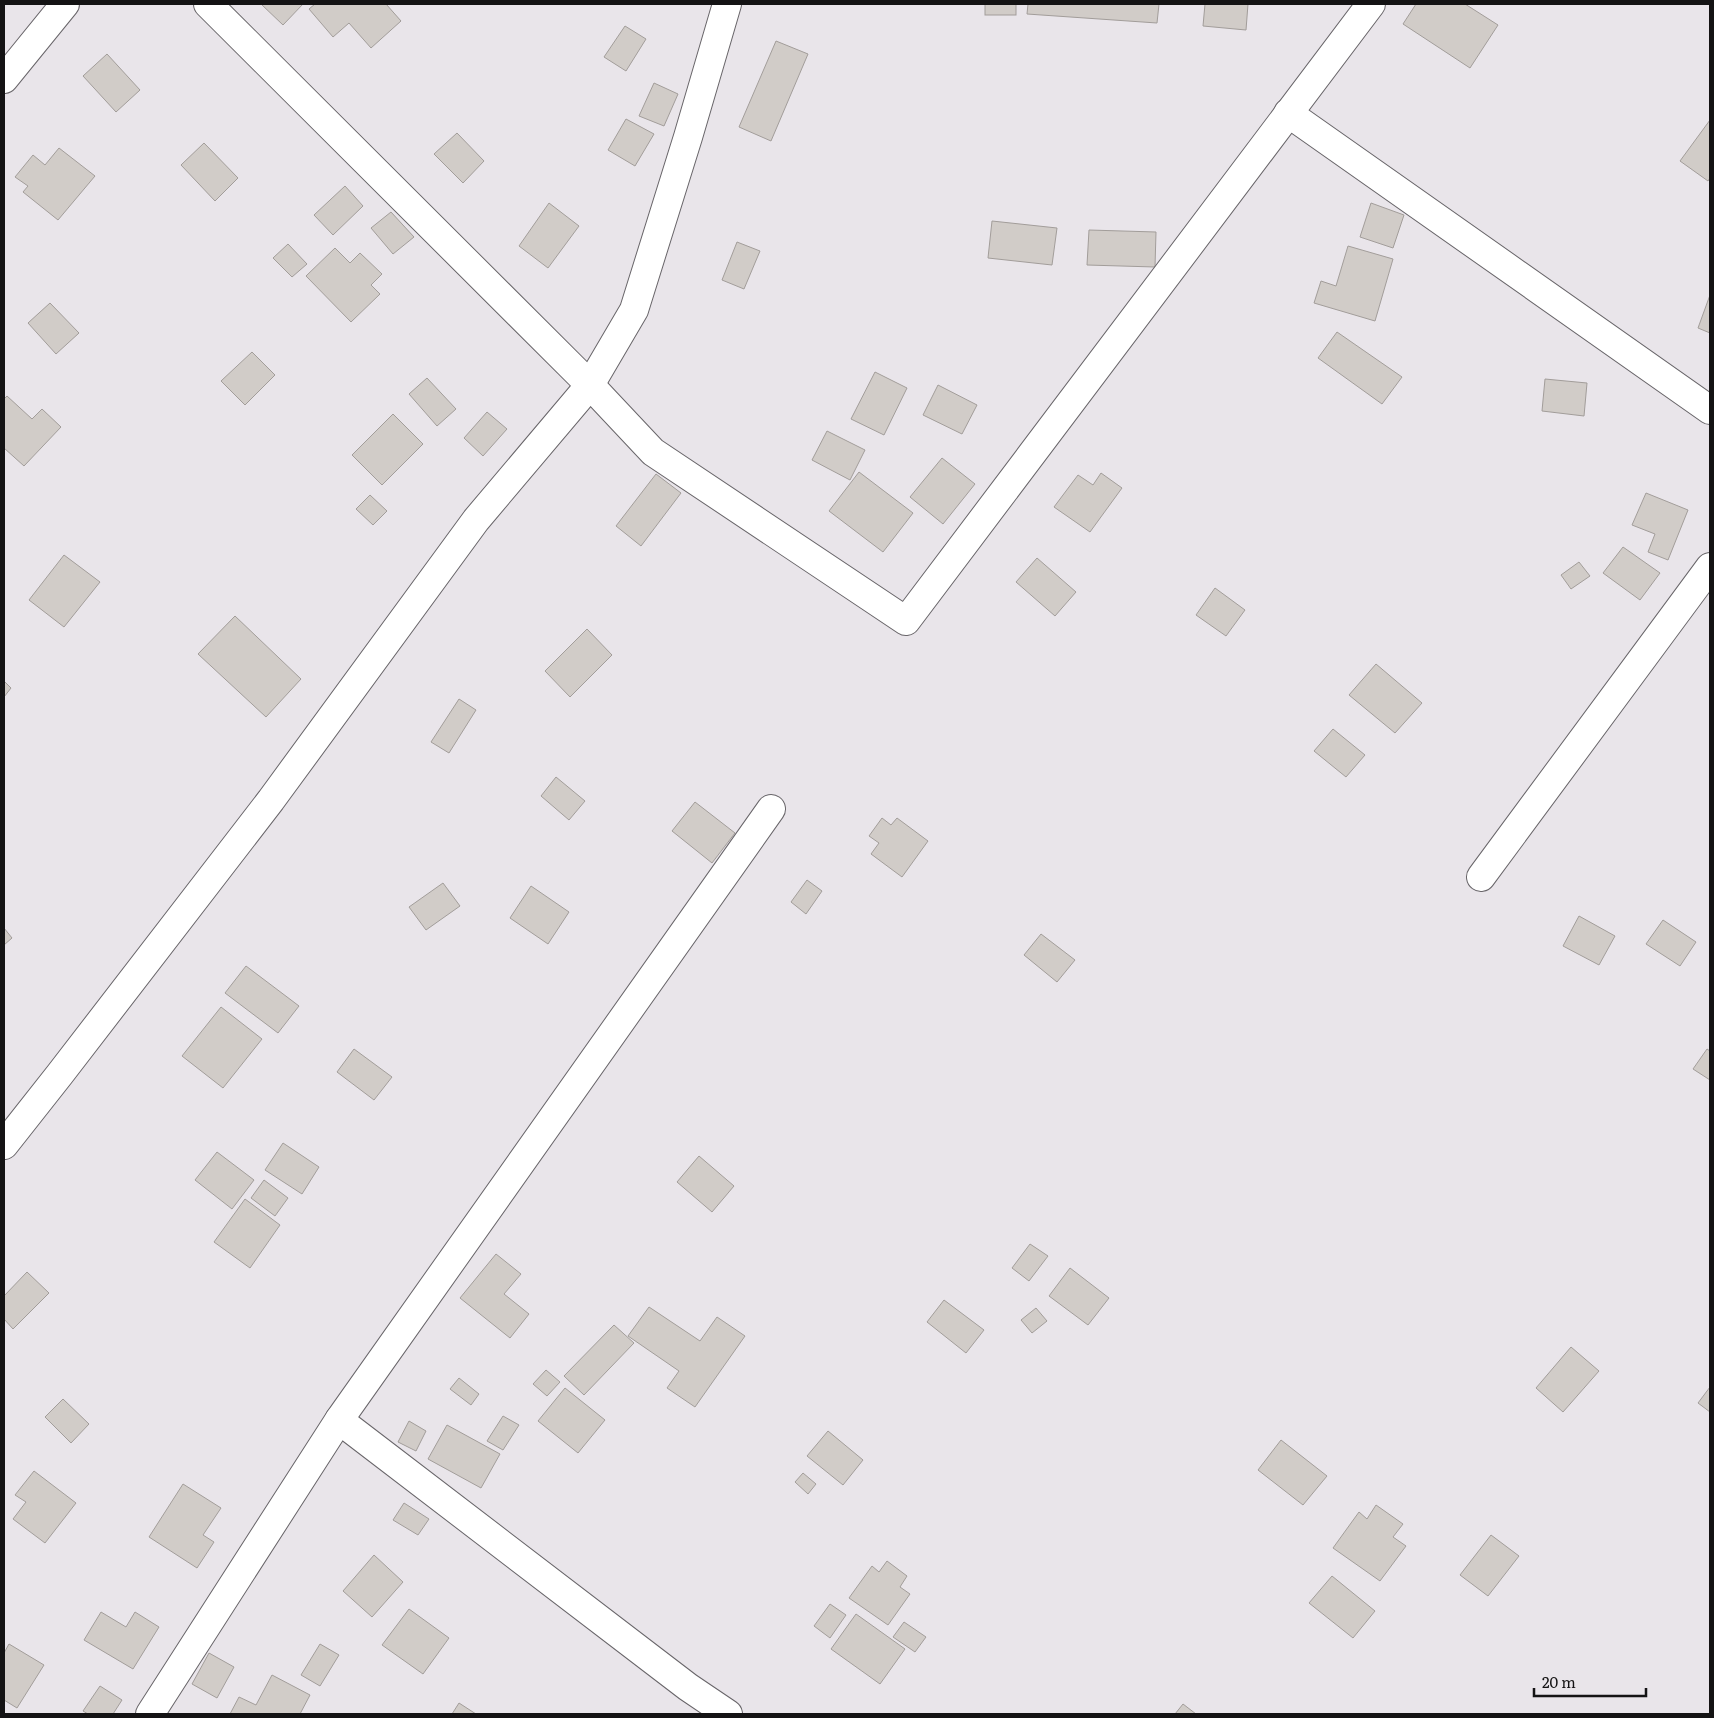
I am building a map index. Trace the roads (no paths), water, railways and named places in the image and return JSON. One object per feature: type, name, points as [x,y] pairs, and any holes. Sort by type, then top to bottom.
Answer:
[{"type":"street","points":[[4,79],[65,4]]},
{"type":"street","points":[[208,4],[590,385],[653,452],[906,622],[1371,4]]},
{"type":"street","points":[[4,1145],[271,800],[476,520],[590,385],[634,310],[727,4]]},
{"type":"street","points":[[1288,113],[1710,410]]},
{"type":"street","points":[[1482,877],[1710,567]]},
{"type":"street","points":[[150,1714],[339,1420],[771,809]]},
{"type":"street","points":[[339,1420],[688,1687],[728,1714]]}]
